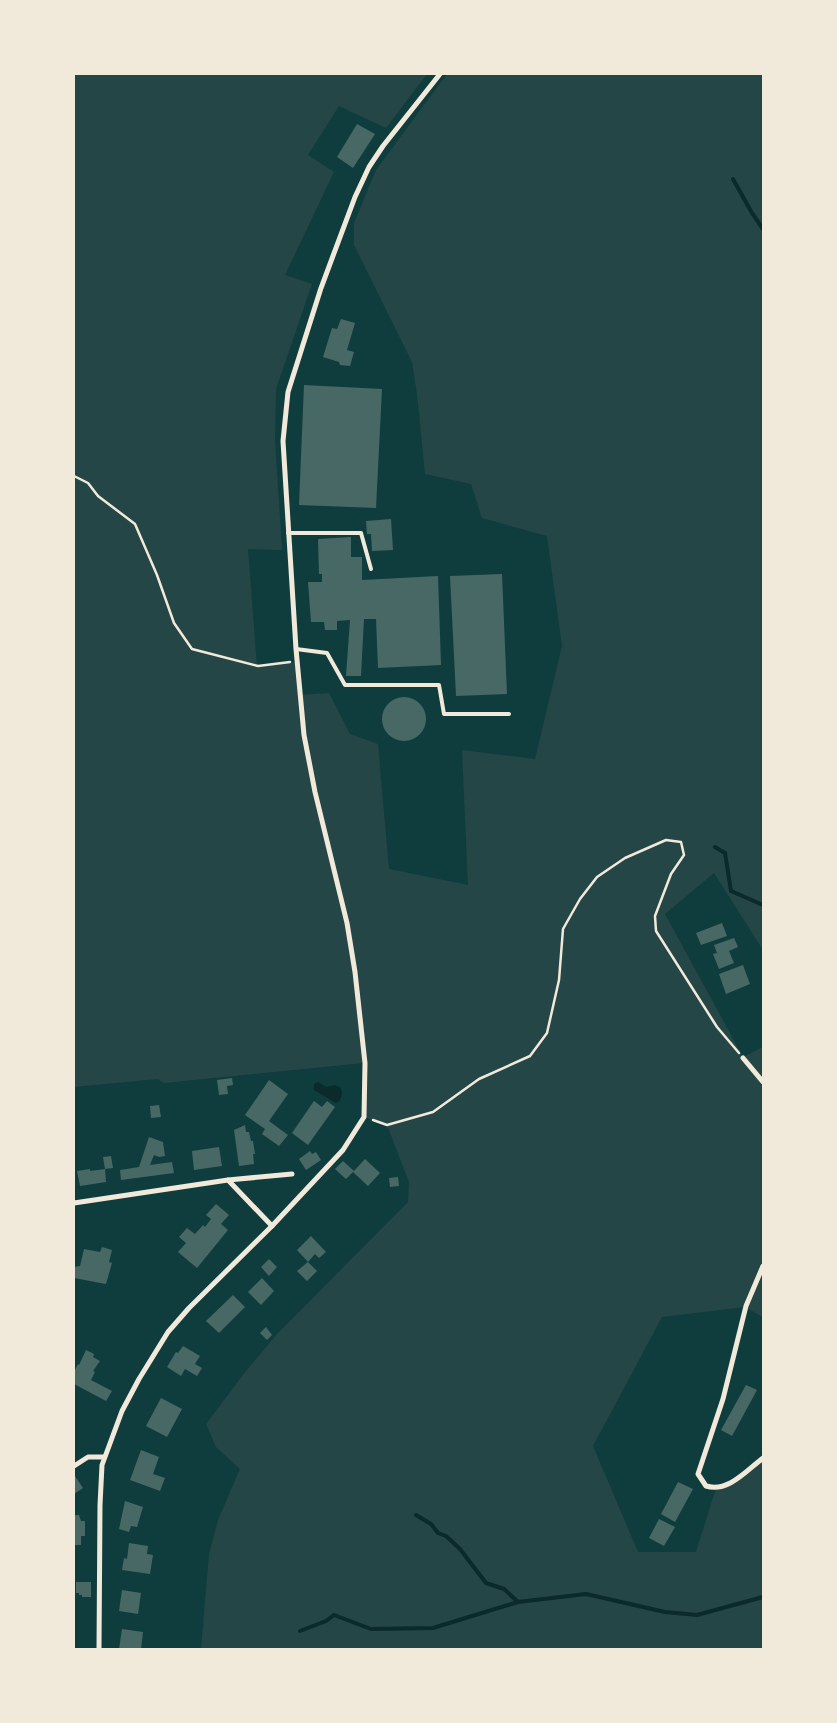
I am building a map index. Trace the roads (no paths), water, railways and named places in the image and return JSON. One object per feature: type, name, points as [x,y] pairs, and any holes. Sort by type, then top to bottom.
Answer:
[{"type":"street","points":[[99,1649],[100,1505],[104,1457],[122,1410],[168,1332],[343,1150],[364,1117],[365,1063],[355,972],[347,923],[315,792],[306,744],[296,649],[283,441],[288,392],[345,220],[370,167],[383,146],[440,74]]},
{"type":"street","points":[[743,1058],[763,1082]]},
{"type":"street","points":[[74,1203],[228,1180],[292,1174]]},
{"type":"street","points":[[228,1180],[272,1226]]},
{"type":"street","points":[[763,1266],[746,1306],[723,1399],[698,1474],[706,1486],[716,1488],[731,1483],[763,1458]]},
{"type":"street","points":[[74,1466],[88,1457],[104,1457]]},
{"type":"lane","points":[[288,533],[361,533],[371,569]]},
{"type":"lane","points":[[296,649],[326,653],[345,685],[439,685],[444,714],[509,714]]},
{"type":"waterway","points":[[733,179],[763,229]]},
{"type":"waterway","points":[[715,847],[725,853],[731,891],[763,905]]},
{"type":"waterway","points":[[416,1515],[431,1524],[438,1533],[446,1536],[460,1549],[486,1583],[504,1589],[518,1602]]},
{"type":"waterway","points":[[300,1631],[326,1621],[334,1615],[371,1629],[433,1628],[518,1602],[586,1594],[665,1612],[697,1615],[763,1597]]}]
